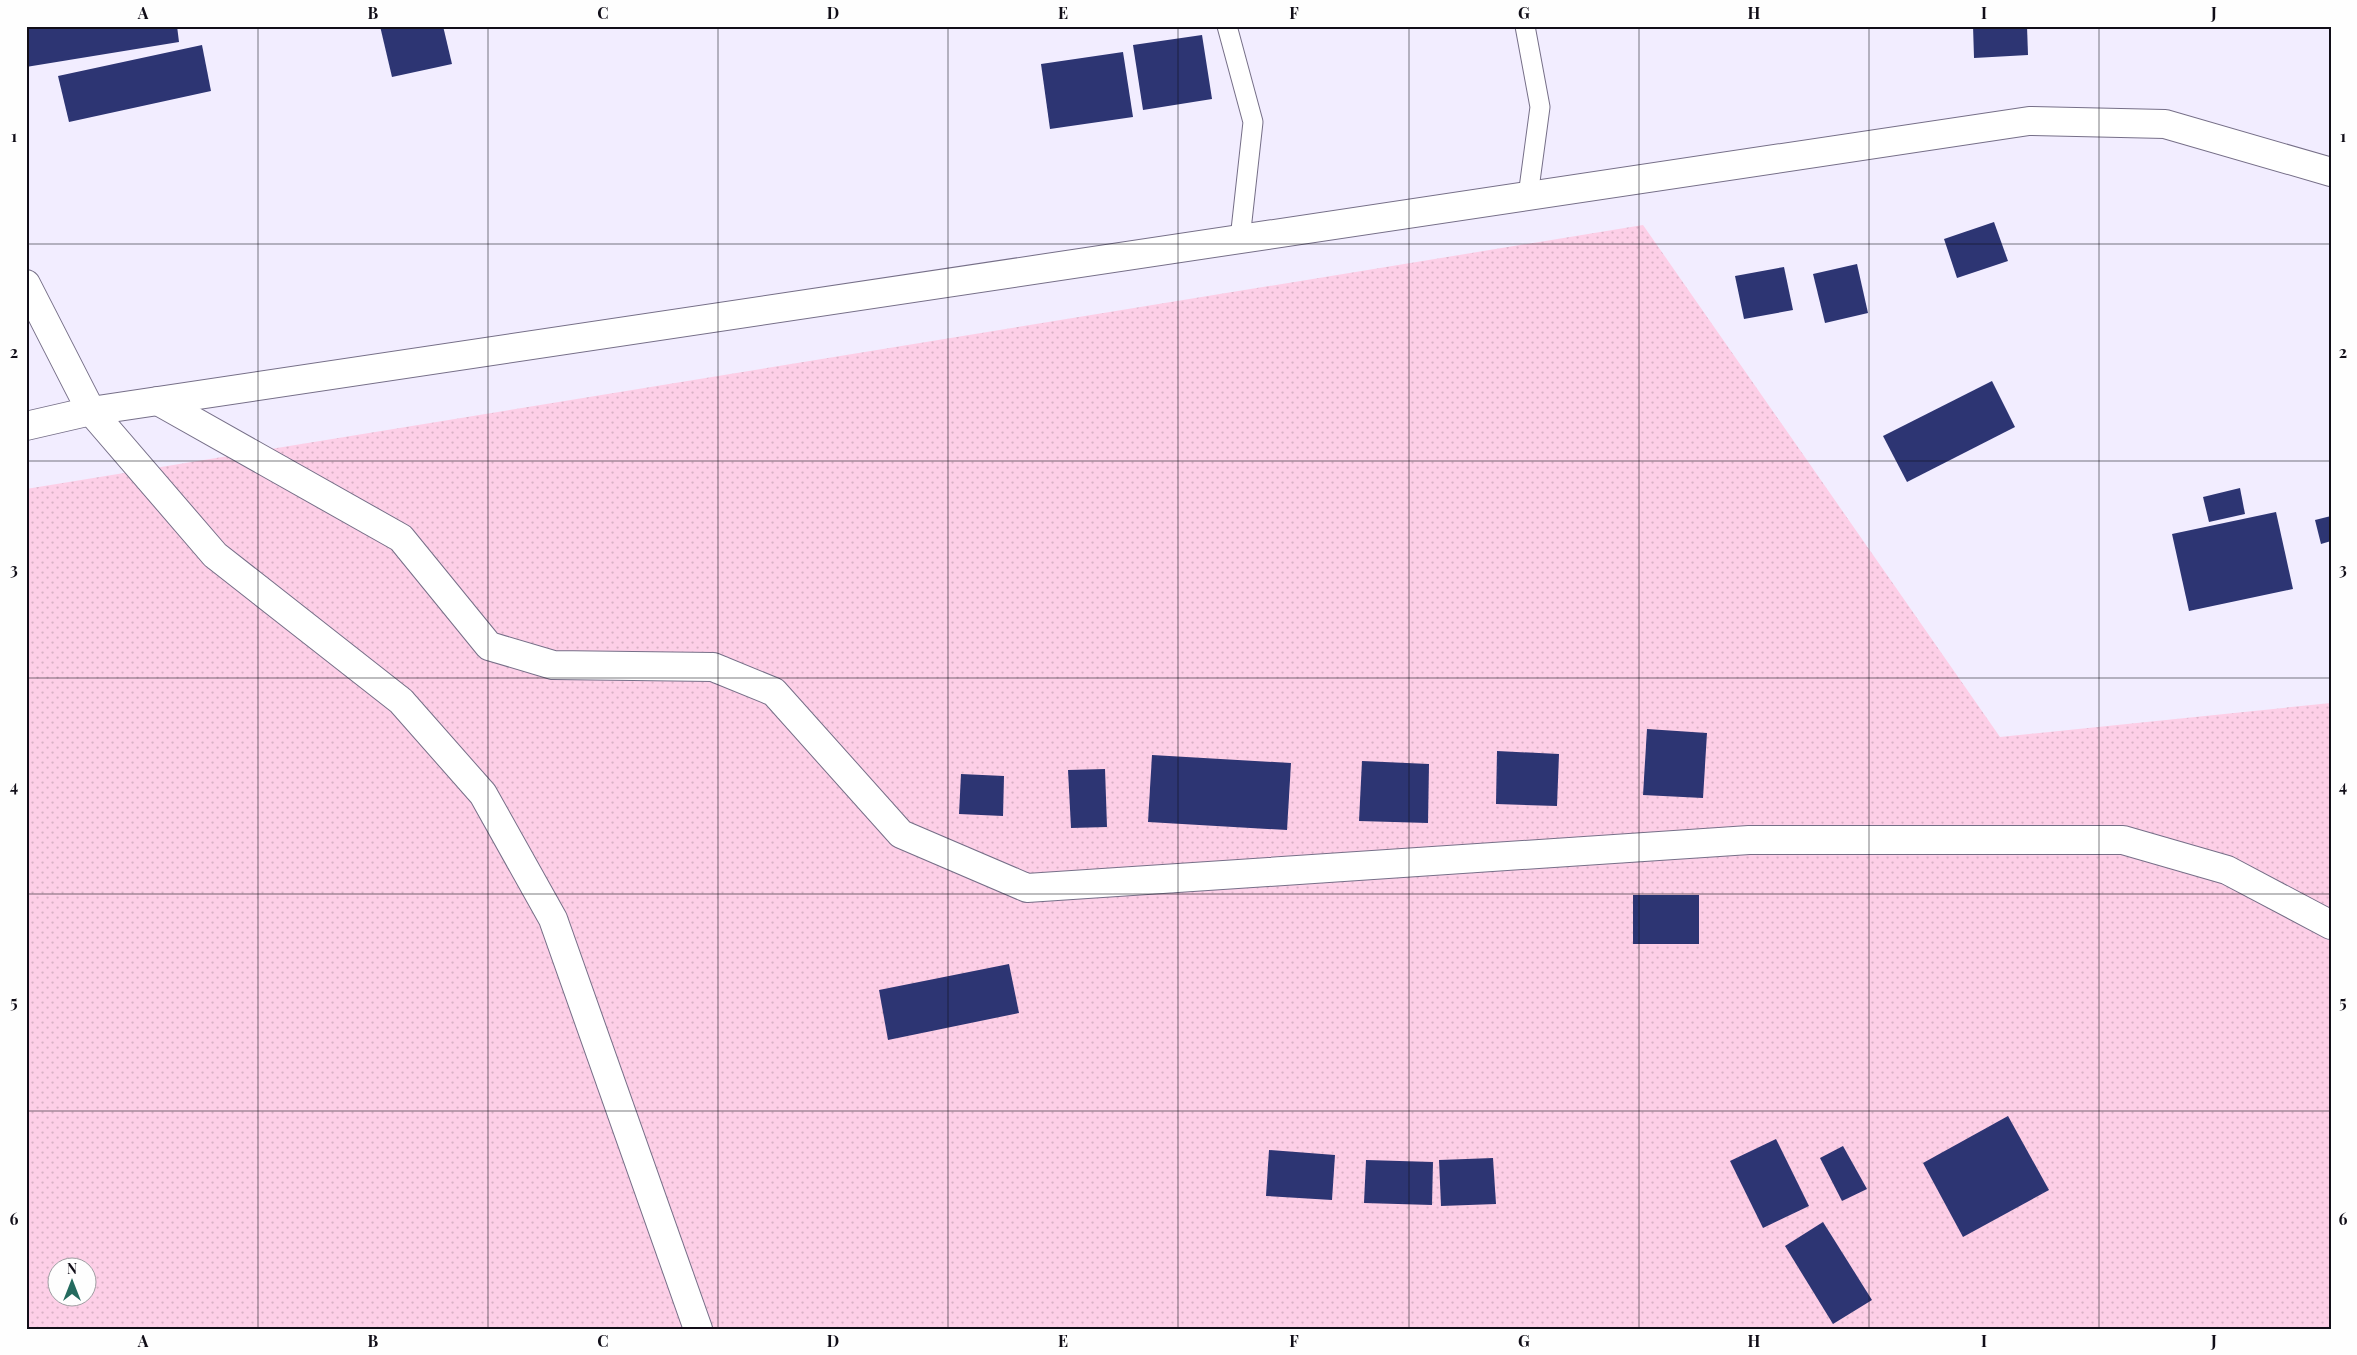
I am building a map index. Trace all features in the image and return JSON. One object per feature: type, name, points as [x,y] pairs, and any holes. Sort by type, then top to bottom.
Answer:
[{"type":"street","points":[[26,426],[91,411],[2029,121],[2165,124],[2331,172]]},
{"type":"street","points":[[26,284],[91,411],[215,555],[401,701],[483,794],[553,919],[698,1329]]},
{"type":"street","points":[[158,401],[401,538],[489,646],[553,665],[713,667],[774,692],[901,834],[1027,888],[1749,840],[2123,840],[2226,870],[2331,925]]},
{"type":"lane","points":[[1227,26],[1253,122],[1240,239]]},
{"type":"lane","points":[[1525,26],[1540,108],[1528,196]]},
{"type":"shaded area","points":[[1643,225],[2000,737],[2331,703],[2331,1329],[26,1329],[26,489]]},
{"type":"building","points":[[26,26],[177,26],[179,42],[26,67]]},
{"type":"building","points":[[380,26],[443,26],[452,64],[392,77]]},
{"type":"building","points":[[1973,26],[2027,26],[2028,55],[1974,58]]},
{"type":"building","points":[[1202,35],[1212,99],[1143,110],[1133,45]]},
{"type":"building","points":[[202,45],[211,91],[69,122],[58,76]]},
{"type":"building","points":[[1123,52],[1133,117],[1050,129],[1041,64]]},
{"type":"building","points":[[1994,222],[2008,261],[1957,278],[1944,239]]},
{"type":"building","points":[[1857,264],[1868,313],[1825,323],[1813,274]]},
{"type":"building","points":[[1784,267],[1793,310],[1744,319],[1735,276]]},
{"type":"building","points":[[1992,381],[2015,427],[1907,482],[1883,436]]},
{"type":"building","points":[[2240,488],[2245,514],[2209,522],[2203,497]]},
{"type":"building","points":[[2276,512],[2293,589],[2189,611],[2172,534]]},
{"type":"building","points":[[2331,516],[2331,541],[2321,544],[2315,520]]},
{"type":"building","points":[[1647,729],[1707,733],[1703,798],[1643,795]]},
{"type":"building","points":[[1497,751],[1559,754],[1557,806],[1496,804]]},
{"type":"building","points":[[1152,755],[1291,763],[1287,830],[1148,822]]},
{"type":"building","points":[[1362,761],[1429,764],[1428,823],[1359,821]]},
{"type":"building","points":[[1105,769],[1107,827],[1071,828],[1068,770]]},
{"type":"building","points":[[961,774],[1004,776],[1003,816],[959,814]]},
{"type":"building","points":[[1633,895],[1699,895],[1699,944],[1633,944]]},
{"type":"building","points":[[1009,964],[1019,1013],[888,1040],[879,990]]},
{"type":"building","points":[[2008,1116],[2049,1190],[1963,1237],[1923,1163]]},
{"type":"building","points":[[1776,1139],[1809,1206],[1763,1228],[1730,1161]]},
{"type":"building","points":[[1843,1146],[1867,1189],[1842,1201],[1820,1158]]},
{"type":"building","points":[[1269,1150],[1335,1155],[1332,1200],[1266,1196]]},
{"type":"building","points":[[1493,1158],[1496,1204],[1441,1206],[1439,1160]]},
{"type":"building","points":[[1366,1160],[1433,1162],[1432,1205],[1364,1203]]},
{"type":"building","points":[[1823,1222],[1872,1300],[1833,1324],[1785,1246]]}]
